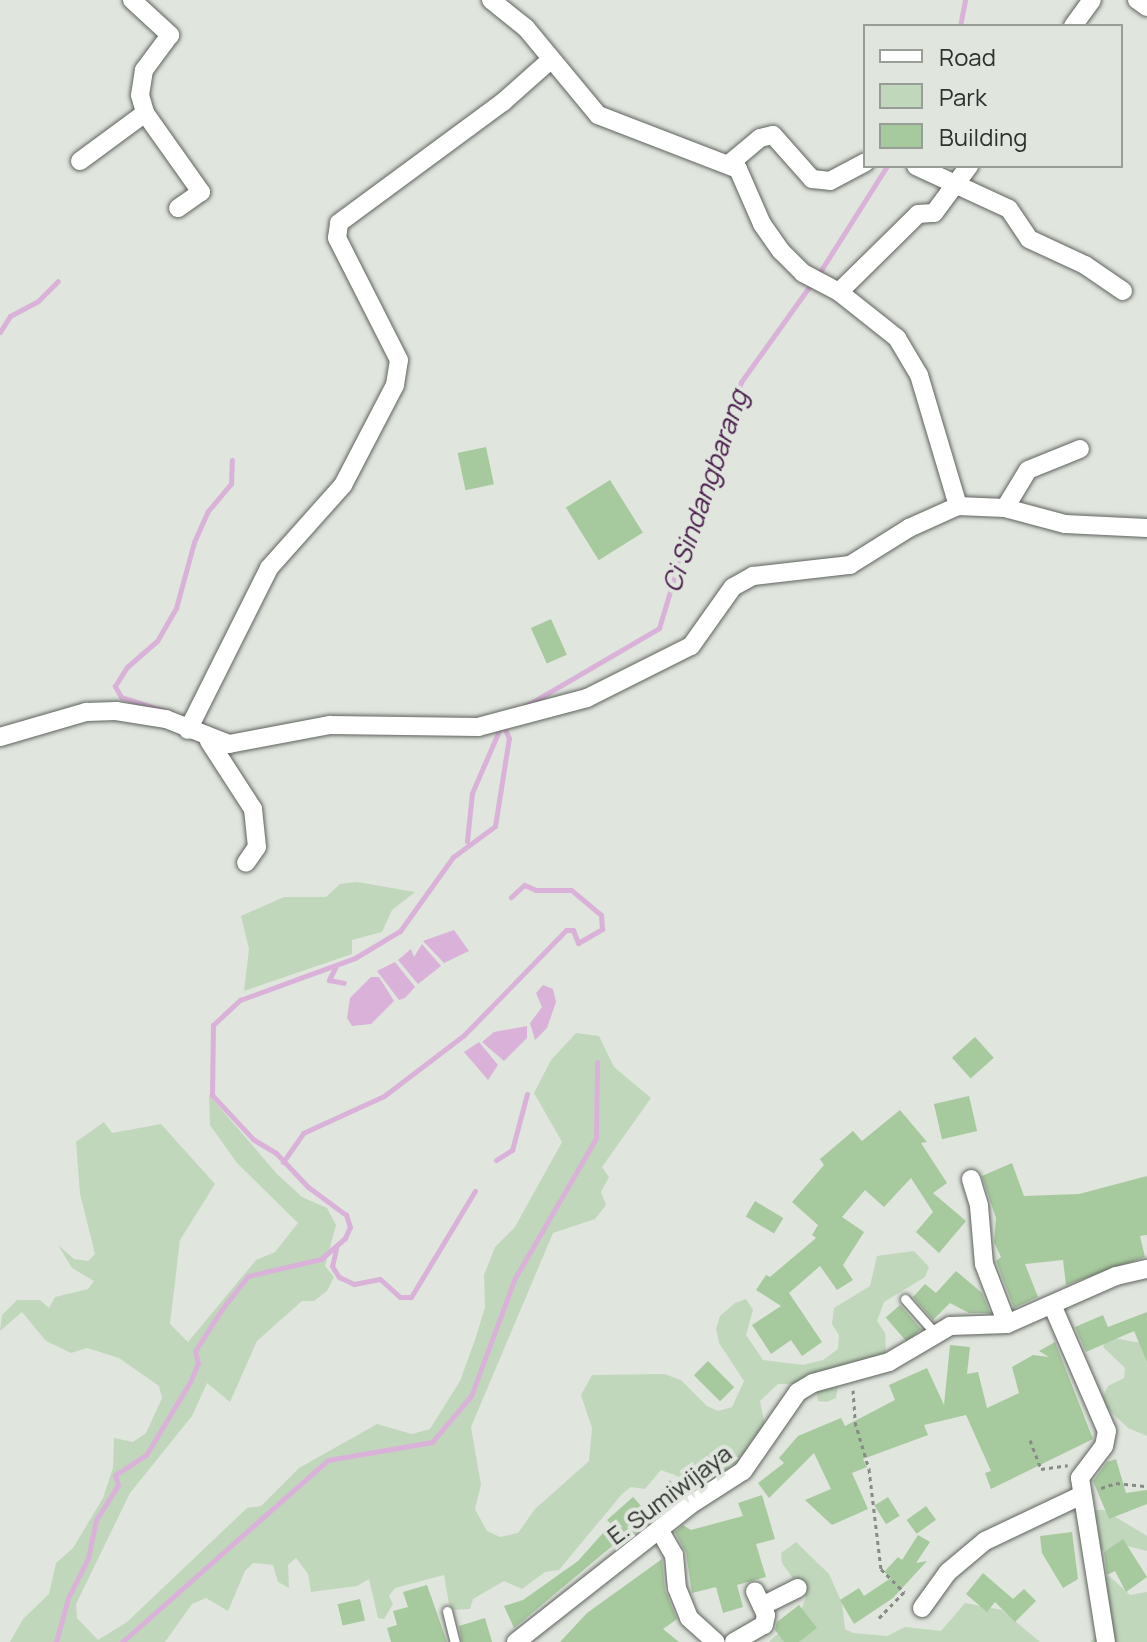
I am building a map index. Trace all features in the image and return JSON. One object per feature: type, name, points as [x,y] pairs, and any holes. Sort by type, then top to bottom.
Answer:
[{"type":"street","points":[[132,0],[170,35],[140,80],[145,113],[201,192],[178,208]]},
{"type":"street","points":[[491,0],[526,28],[548,62],[585,104],[610,123],[729,164],[746,179],[769,236],[803,273],[831,289],[897,338],[914,362],[958,506]]},
{"type":"street","points":[[1074,24],[1092,0]]},
{"type":"street","points":[[1137,0],[1147,7]]},
{"type":"street","points":[[188,730],[262,579],[343,485],[395,385],[399,360],[337,238],[339,223],[503,102],[548,62]]},
{"type":"street","points":[[80,161],[145,113]]},
{"type":"street","points":[[729,164],[760,138],[773,135],[812,179],[830,181],[863,163]]},
{"type":"street","points":[[920,168],[1009,209],[1029,239],[1085,265],[1123,291]]},
{"type":"street","points":[[831,289],[918,214],[934,213],[968,168]]},
{"type":"street","points":[[1005,508],[1028,470],[1080,449]]},
{"type":"street","points":[[0,737],[86,712],[116,711],[166,719],[209,741],[244,743],[330,725],[370,723],[434,730],[478,727],[527,718],[624,683],[691,646],[733,587],[753,576],[850,565],[909,528],[958,506],[1005,508],[1065,524],[1147,528]]},
{"type":"street","points":[[209,741],[253,809],[257,847],[246,863]]},
{"type":"street","points":[[971,1179],[979,1206],[984,1264],[1007,1324]]},
{"type":"street","name":"E. Sumiwijaya","points":[[516,1642],[758,1456],[798,1392],[824,1379],[853,1374],[889,1362],[935,1333],[964,1322],[1007,1324],[1053,1307],[1116,1276],[1147,1269]]},
{"type":"street","points":[[1053,1307],[1107,1431],[1104,1446],[1082,1471],[1082,1495],[1106,1642]]},
{"type":"street","points":[[922,1608],[948,1572],[985,1541],[1082,1495]]},
{"type":"street","points":[[660,1531],[674,1555],[677,1588],[689,1618],[716,1642]]},
{"type":"street","points":[[734,1642],[762,1629],[759,1598],[798,1588]]},
{"type":"lane","points":[[905,1299],[935,1333]]},
{"type":"lane","points":[[447,1611],[455,1642]]},
{"type":"path","points":[[853,1374],[852,1407],[869,1469],[881,1569],[904,1592],[878,1619]]},
{"type":"path","points":[[1030,1440],[1041,1469],[1061,1462],[1082,1471]]},
{"type":"path","points":[[1082,1495],[1116,1483],[1147,1486]]},
{"type":"green space","points":[[357,882],[415,892],[392,910],[382,932],[352,940],[352,954],[244,991],[249,949],[241,916],[284,897],[326,897],[340,884]]},
{"type":"green space","points":[[576,1033],[599,1036],[614,1067],[651,1098],[602,1167],[609,1177],[601,1192],[606,1205],[595,1219],[553,1233],[471,1427],[481,1485],[475,1509],[487,1531],[500,1537],[518,1533],[535,1509],[589,1461],[592,1428],[581,1395],[592,1375],[664,1374],[681,1380],[707,1406],[718,1411],[732,1407],[744,1381],[719,1343],[716,1329],[720,1316],[735,1303],[746,1299],[753,1310],[746,1335],[763,1360],[803,1365],[823,1360],[838,1349],[839,1335],[832,1324],[834,1308],[870,1286],[877,1256],[914,1251],[929,1267],[925,1277],[884,1302],[877,1321],[885,1333],[886,1353],[841,1366],[836,1398],[827,1402],[818,1401],[815,1384],[778,1384],[760,1401],[765,1425],[748,1445],[756,1454],[744,1464],[727,1465],[737,1473],[708,1496],[687,1480],[661,1470],[645,1489],[631,1487],[622,1494],[559,1570],[545,1572],[522,1589],[504,1581],[473,1599],[470,1609],[450,1610],[444,1575],[395,1588],[389,1596],[393,1604],[384,1619],[378,1618],[369,1579],[357,1586],[311,1592],[308,1574],[296,1558],[288,1565],[289,1588],[278,1582],[273,1565],[253,1563],[245,1571],[228,1611],[206,1598],[192,1604],[165,1642],[10,1642],[23,1619],[49,1594],[56,1563],[73,1548],[103,1498],[113,1468],[114,1438],[133,1442],[146,1433],[162,1398],[159,1386],[119,1358],[87,1348],[71,1353],[46,1341],[22,1312],[0,1331],[2,1315],[17,1300],[40,1300],[49,1308],[55,1297],[88,1289],[94,1281],[72,1268],[58,1245],[74,1259],[88,1261],[95,1254],[80,1194],[76,1142],[104,1122],[112,1133],[161,1124],[215,1184],[180,1240],[170,1324],[188,1342],[256,1260],[275,1252],[298,1223],[237,1163],[210,1125],[209,1095],[277,1174],[302,1197],[327,1208],[336,1225],[325,1266],[334,1277],[327,1291],[314,1301],[302,1301],[257,1341],[230,1402],[207,1383],[192,1416],[130,1493],[76,1604],[77,1618],[98,1640],[127,1622],[247,1508],[261,1506],[299,1468],[377,1424],[412,1434],[430,1429],[460,1381],[476,1337],[485,1307],[484,1275],[495,1247],[515,1227],[562,1142],[534,1093],[551,1060]]},
{"type":"green space","points":[[1107,1337],[1147,1344],[1147,1436],[1128,1428],[1105,1406],[1103,1396],[1108,1386],[1124,1378],[1125,1368],[1103,1347]]},
{"type":"green space","points":[[1095,1510],[1104,1510],[1147,1536],[1147,1551],[1123,1545],[1105,1551],[1085,1546],[1079,1538]]},
{"type":"green space","points":[[796,1542],[829,1574],[842,1603],[845,1629],[853,1633],[887,1636],[905,1627],[941,1631],[965,1603],[1002,1610],[1040,1642],[769,1642],[800,1613],[806,1597],[782,1563],[781,1553]]},
{"type":"green space","points":[[1108,1575],[1130,1595],[1147,1592],[1147,1642],[1090,1642],[1101,1633],[1101,1585]]},
{"type":"shaded area","points":[[454,930],[469,951],[444,963],[423,941]]},
{"type":"shaded area","points":[[422,944],[441,966],[418,984],[398,960],[411,949],[414,957]]},
{"type":"shaded area","points":[[395,962],[415,987],[399,1000],[377,971]]},
{"type":"shaded area","points":[[371,977],[379,977],[394,1001],[371,1024],[352,1026],[347,1018],[350,998]]},
{"type":"shaded area","points":[[543,985],[553,989],[556,1002],[547,1028],[535,1040],[530,1023],[542,1007],[536,993]]},
{"type":"shaded area","points":[[527,1026],[527,1038],[504,1061],[482,1042],[494,1032]]},
{"type":"shaded area","points":[[479,1042],[498,1065],[488,1080],[464,1052]]},
{"type":"building","points":[[486,447],[494,484],[466,490],[458,453]]},
{"type":"building","points":[[610,480],[643,533],[599,560],[566,508]]},
{"type":"building","points":[[551,619],[567,655],[547,664],[531,628]]},
{"type":"building","points":[[975,1037],[994,1058],[971,1079],[952,1058]]},
{"type":"building","points":[[969,1096],[977,1131],[942,1139],[934,1104]]},
{"type":"building","points":[[900,1110],[927,1142],[921,1143],[947,1183],[933,1193],[966,1221],[939,1253],[916,1232],[933,1212],[911,1178],[884,1207],[865,1190],[842,1217],[864,1232],[843,1265],[853,1280],[837,1290],[820,1266],[789,1293],[822,1342],[802,1356],[791,1340],[771,1354],[752,1325],[781,1306],[756,1290],[766,1275],[770,1277],[816,1238],[812,1235],[818,1225],[792,1202],[824,1165],[820,1159],[853,1131],[862,1141]]},
{"type":"building","points":[[1012,1163],[1024,1196],[1079,1194],[1147,1176],[1147,1235],[1140,1236],[1145,1257],[1066,1285],[1063,1260],[1025,1264],[1038,1297],[1014,1308],[996,1261],[1001,1257],[994,1242],[996,1218],[982,1176]]},
{"type":"building","points":[[755,1201],[783,1218],[774,1233],[746,1216]]},
{"type":"building","points":[[956,1271],[982,1293],[990,1313],[969,1313],[950,1303],[933,1320],[913,1297],[925,1284],[936,1293]]},
{"type":"building","points":[[900,1305],[921,1329],[907,1342],[886,1317]]},
{"type":"building","points":[[1147,1312],[1147,1362],[1134,1331],[1086,1352],[1075,1327],[1103,1315],[1108,1327]]},
{"type":"building","points":[[1055,1342],[1093,1439],[991,1489],[985,1473],[991,1471],[966,1415],[924,1425],[928,1435],[863,1459],[867,1467],[852,1473],[868,1509],[832,1525],[805,1500],[831,1489],[814,1453],[769,1498],[758,1483],[784,1463],[779,1458],[798,1436],[841,1418],[845,1426],[895,1400],[889,1385],[927,1368],[944,1405],[950,1345],[970,1347],[967,1374],[978,1372],[987,1408],[1019,1393],[1012,1367],[1033,1355],[1049,1357],[1039,1351]]},
{"type":"building","points":[[708,1361],[734,1387],[720,1401],[694,1375]]},
{"type":"building","points":[[1116,1459],[1126,1493],[1147,1490],[1147,1504],[1109,1519],[1093,1481],[1107,1462]]},
{"type":"building","points":[[669,1480],[683,1489],[656,1517],[649,1509]]},
{"type":"building","points":[[762,1495],[775,1539],[756,1544],[766,1577],[737,1585],[743,1607],[723,1613],[716,1587],[692,1593],[686,1553],[675,1532],[683,1525],[691,1530],[743,1516],[738,1503]]},
{"type":"building","points":[[633,1497],[653,1519],[626,1540],[623,1537],[514,1628],[504,1606],[523,1600],[578,1561],[611,1524],[607,1520]]},
{"type":"building","points":[[888,1497],[900,1516],[886,1524],[874,1505]]},
{"type":"building","points":[[926,1506],[936,1520],[917,1534],[907,1520]]},
{"type":"building","points":[[1072,1532],[1078,1579],[1063,1588],[1042,1553],[1040,1536]]},
{"type":"building","points":[[918,1535],[930,1542],[916,1563],[927,1561],[893,1598],[854,1624],[840,1600],[859,1588],[864,1596],[891,1578],[884,1572],[898,1557],[902,1560]]},
{"type":"building","points":[[1123,1539],[1147,1577],[1126,1592],[1115,1571],[1107,1575],[1104,1552]]},
{"type":"building","points":[[662,1559],[665,1590],[677,1619],[663,1629],[679,1642],[560,1642],[587,1613]]},
{"type":"building","points":[[983,1573],[1013,1599],[1024,1589],[1036,1601],[1015,1622],[995,1602],[987,1612],[966,1594]]},
{"type":"building","points":[[427,1585],[447,1642],[391,1642],[387,1628],[397,1625],[393,1611],[408,1607],[403,1592]]},
{"type":"building","points":[[360,1599],[365,1620],[343,1626],[338,1604]]},
{"type":"building","points":[[799,1605],[817,1628],[799,1642],[784,1642],[775,1630],[777,1622]]},
{"type":"building","points":[[485,1618],[492,1642],[462,1642],[459,1626]]},
{"type":"waterway","name":"Ci Sindangbarang","points":[[960,24],[965,0]]},
{"type":"waterway","name":"Ci Sindangbarang","points":[[818,275],[886,168]]},
{"type":"waterway","points":[[0,332],[10,316],[38,301],[58,281]]},
{"type":"waterway","name":"Ci Sindangbarang","points":[[524,707],[659,628],[702,486],[741,382],[812,283]]},
{"type":"waterway","points":[[171,713],[121,697],[115,686],[127,667],[157,641],[176,608],[194,542],[208,511],[231,484],[232,460]]},
{"type":"waterway","points":[[56,1642],[68,1598],[88,1558],[96,1520],[118,1485],[115,1475],[146,1455],[191,1380],[198,1363],[195,1351],[222,1309],[248,1276],[321,1259],[345,1238],[350,1227],[346,1215],[308,1187],[276,1153],[254,1140],[212,1095],[213,1025],[240,1000],[355,958],[400,931],[453,857],[495,826],[509,738],[503,725]]},
{"type":"waterway","points":[[467,841],[472,793],[501,726]]},
{"type":"waterway","points":[[283,1162],[303,1133],[384,1096],[464,1035],[566,930],[573,930],[578,943],[602,929],[601,915],[571,890],[536,890],[524,885],[511,897]]},
{"type":"waterway","points":[[336,966],[329,980],[344,983]]},
{"type":"waterway","points":[[122,1642],[328,1460],[432,1442],[471,1396],[515,1278],[596,1138],[597,1062]]},
{"type":"waterway","points":[[496,1160],[512,1150],[527,1094]]},
{"type":"waterway","points":[[336,1249],[332,1266],[339,1277],[354,1284],[380,1279],[400,1297],[411,1297],[475,1191]]}]
